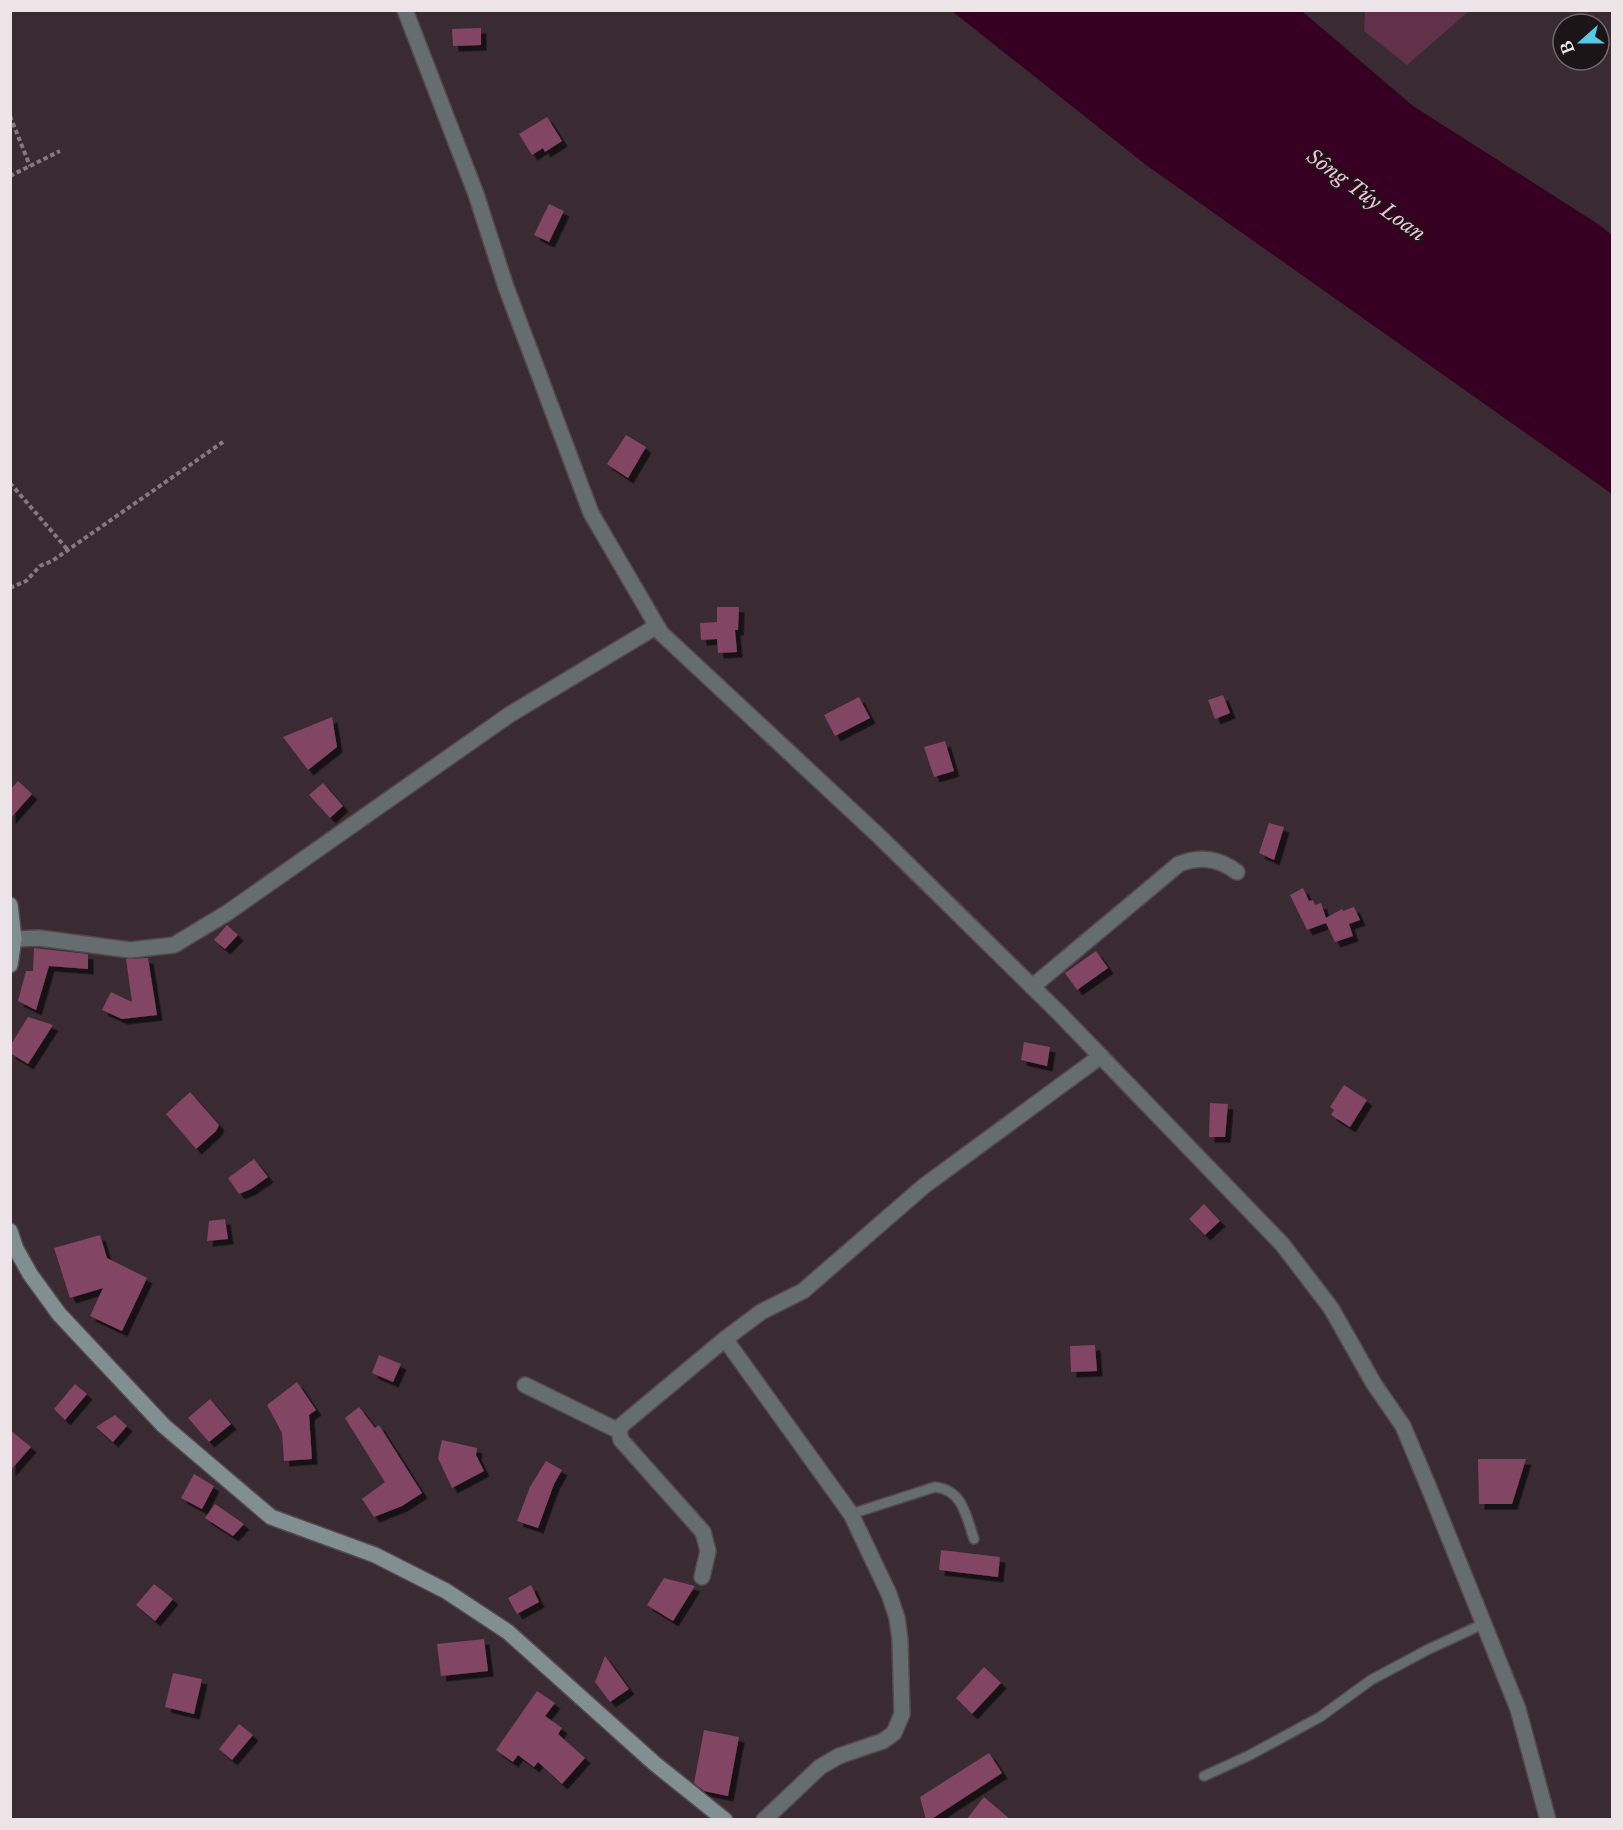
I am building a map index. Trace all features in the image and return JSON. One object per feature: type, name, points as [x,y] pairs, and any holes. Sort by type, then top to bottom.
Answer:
[{"type":"street","points":[[405,10],[476,194],[514,309],[591,513],[657,626],[881,838],[1101,1056],[1282,1244],[1331,1308],[1374,1384],[1403,1426],[1518,1708],[1548,1820]]},
{"type":"street","points":[[14,939],[39,938],[129,950],[174,945],[227,913],[509,716],[657,626]]},
{"type":"street","points":[[1032,987],[1179,864],[1191,860],[1210,860],[1227,864],[1237,872]]},
{"type":"street","points":[[10,905],[14,939],[10,965]]},
{"type":"street","points":[[702,1577],[708,1551],[703,1532],[621,1440],[619,1431],[622,1425],[725,1339],[761,1312],[803,1291],[924,1186],[1101,1056]]},
{"type":"street","points":[[12,1241],[30,1274],[59,1314],[164,1426],[271,1517],[375,1554],[446,1592],[508,1632],[654,1763],[724,1820]]},
{"type":"street","points":[[725,1339],[851,1514],[889,1594],[897,1618],[900,1640],[902,1714],[894,1733],[883,1741],[839,1756],[820,1767],[764,1820]]},
{"type":"street","points":[[525,1385],[619,1431]]},
{"type":"lane","points":[[851,1514],[935,1487],[946,1488],[954,1493],[961,1503],[974,1539]]},
{"type":"lane","points":[[1204,1776],[1248,1756],[1320,1717],[1371,1680],[1483,1624]]},
{"type":"path","points":[[10,116],[30,166]]},
{"type":"path","points":[[10,176],[60,151]]},
{"type":"path","points":[[10,588],[26,581],[40,566],[52,561],[223,442]]},
{"type":"path","points":[[10,483],[67,549]]},
{"type":"shaded area","points":[[1365,10],[1469,11],[1407,65],[1364,31]]},
{"type":"water","name":"Sông Túy Loan","points":[[952,11],[1302,11],[1413,106],[1598,224],[1612,235],[1612,494],[1146,165]]},
{"type":"building","points":[[481,28],[481,45],[453,46],[452,29]]},
{"type":"building","points":[[547,117],[562,141],[545,152],[543,148],[532,155],[519,134]]},
{"type":"building","points":[[549,204],[564,211],[549,242],[534,235]]},
{"type":"building","points":[[626,435],[646,447],[628,478],[607,464]]},
{"type":"building","points":[[717,607],[739,607],[738,630],[735,630],[737,652],[718,653],[717,639],[701,640],[700,623],[717,622]]},
{"type":"building","points":[[1223,695],[1230,713],[1215,719],[1208,700]]},
{"type":"building","points":[[859,697],[870,718],[835,736],[824,715]]},
{"type":"building","points":[[332,717],[337,747],[308,770],[283,737]]},
{"type":"building","points":[[945,741],[954,771],[934,777],[924,747]]},
{"type":"building","points":[[18,781],[32,794],[10,819],[10,790]]},
{"type":"building","points":[[323,783],[343,806],[330,818],[309,795]]},
{"type":"building","points":[[1269,823],[1284,827],[1274,860],[1259,853]]},
{"type":"building","points":[[1303,888],[1309,901],[1313,900],[1315,905],[1321,903],[1326,918],[1342,909],[1343,911],[1354,907],[1360,920],[1349,924],[1353,936],[1335,942],[1326,923],[1307,930],[1290,895]]},
{"type":"building","points":[[227,925],[238,935],[225,949],[214,940]]},
{"type":"building","points":[[34,948],[88,954],[88,969],[49,966],[36,1010],[18,1001],[26,971],[33,971]]},
{"type":"building","points":[[1096,951],[1108,968],[1077,990],[1065,973]]},
{"type":"building","points":[[148,958],[157,1015],[122,1019],[102,1010],[111,992],[132,1002],[126,959]]},
{"type":"building","points":[[28,1017],[53,1025],[28,1064],[10,1053],[10,1046]]},
{"type":"building","points":[[1024,1042],[1050,1047],[1047,1066],[1021,1060]]},
{"type":"building","points":[[1344,1085],[1367,1100],[1350,1127],[1331,1115],[1334,1110],[1330,1107]]},
{"type":"building","points":[[190,1092],[219,1125],[216,1131],[196,1149],[166,1114]]},
{"type":"building","points":[[1210,1103],[1228,1104],[1225,1137],[1209,1137]]},
{"type":"building","points":[[254,1159],[268,1177],[239,1194],[228,1178]]},
{"type":"building","points":[[1204,1204],[1220,1221],[1205,1235],[1189,1219]]},
{"type":"building","points":[[225,1219],[228,1239],[207,1241],[209,1221]]},
{"type":"building","points":[[100,1235],[107,1258],[147,1278],[122,1331],[90,1316],[103,1288],[70,1298],[54,1248]]},
{"type":"building","points":[[1095,1345],[1097,1371],[1071,1372],[1070,1346]]},
{"type":"building","points":[[379,1355],[401,1364],[393,1382],[372,1373]]},
{"type":"building","points":[[297,1382],[316,1410],[309,1415],[312,1459],[284,1461],[282,1433],[267,1405]]},
{"type":"building","points":[[75,1384],[87,1394],[65,1420],[54,1409]]},
{"type":"building","points":[[210,1399],[231,1424],[209,1442],[188,1418]]},
{"type":"building","points":[[359,1407],[375,1428],[379,1425],[422,1493],[402,1506],[374,1517],[362,1499],[385,1482],[345,1418]]},
{"type":"building","points":[[115,1415],[127,1426],[113,1442],[96,1427]]},
{"type":"building","points":[[10,1430],[31,1447],[10,1471]]},
{"type":"building","points":[[442,1440],[477,1448],[476,1455],[484,1471],[452,1488],[438,1458]]},
{"type":"building","points":[[1478,1459],[1526,1459],[1512,1504],[1479,1504]]},
{"type":"building","points":[[546,1461],[562,1470],[554,1484],[538,1528],[517,1521],[530,1487]]},
{"type":"building","points":[[194,1474],[214,1486],[202,1509],[181,1498]]},
{"type":"building","points":[[215,1504],[244,1524],[233,1536],[205,1518]]},
{"type":"building","points":[[941,1550],[1000,1557],[998,1577],[939,1570]]},
{"type":"building","points":[[664,1578],[695,1586],[673,1621],[647,1605]]},
{"type":"building","points":[[154,1584],[173,1599],[155,1621],[136,1605]]},
{"type":"building","points":[[531,1585],[539,1602],[517,1614],[508,1598]]},
{"type":"building","points":[[484,1639],[488,1671],[441,1676],[437,1644]]},
{"type":"building","points":[[605,1656],[629,1689],[610,1702],[595,1682]]},
{"type":"building","points":[[984,1667],[1001,1683],[972,1714],[956,1698]]},
{"type":"building","points":[[173,1673],[202,1679],[194,1714],[165,1707]]},
{"type":"building","points":[[537,1691],[555,1703],[545,1716],[562,1728],[558,1734],[585,1758],[562,1784],[538,1762],[534,1767],[518,1755],[513,1762],[496,1750]]},
{"type":"building","points":[[239,1724],[253,1735],[232,1760],[219,1749]]},
{"type":"building","points":[[704,1730],[739,1737],[728,1796],[704,1791],[694,1783]]},
{"type":"building","points":[[989,1753],[1002,1773],[930,1820],[926,1820],[920,1797]]},
{"type":"building","points":[[984,1797],[1011,1820],[966,1820]]}]
